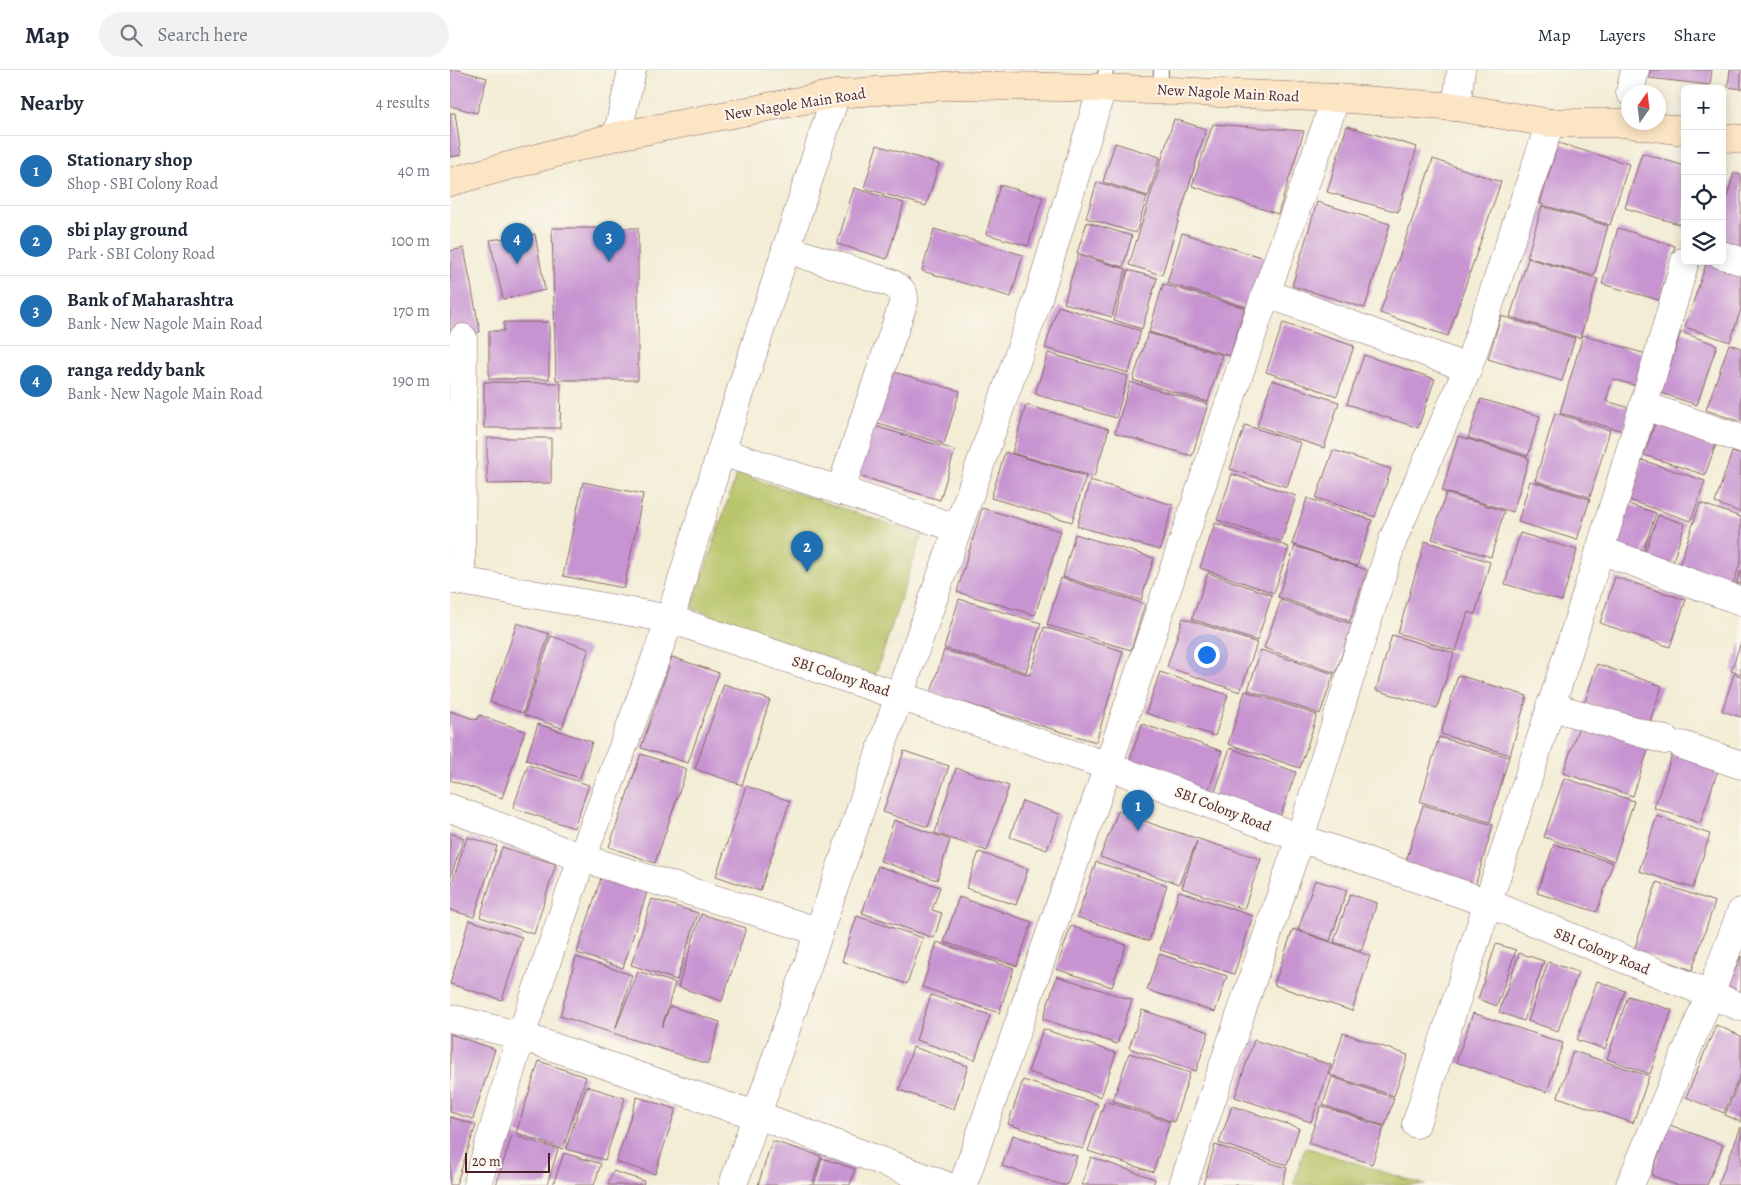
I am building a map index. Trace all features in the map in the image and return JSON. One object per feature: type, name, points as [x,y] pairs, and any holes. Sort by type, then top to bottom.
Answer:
[{"type":"street","points":[[617,136],[632,70]]},
{"type":"street","points":[[1456,107],[1461,70]]},
{"type":"street","points":[[1632,85],[1635,70]]},
{"type":"street","name":"New Nagole Main Road","points":[[450,182],[617,136],[836,94],[960,77],[1160,80],[1336,98],[1456,107],[1550,123],[1621,114]]},
{"type":"street","points":[[733,1185],[899,696],[1035,308],[1104,79]]},
{"type":"street","points":[[477,1185],[521,1036],[582,858],[670,619],[721,452],[836,94]]},
{"type":"street","points":[[964,1185],[1108,766],[1266,293],[1336,98]]},
{"type":"street","points":[[1183,1185],[1300,838],[1393,539],[1468,368],[1550,123]]},
{"type":"street","name":"New Nagole Main Road","points":[[1666,126],[1681,131]]},
{"type":"street","points":[[1726,137],[1741,139]]},
{"type":"street","points":[[786,249],[891,284],[901,289],[905,295],[840,491]]},
{"type":"street","points":[[1726,256],[1741,261]]},
{"type":"street","points":[[1416,1124],[1600,550],[1644,406],[1684,265]]},
{"type":"street","points":[[1266,293],[1468,368]]},
{"type":"street","points":[[456,580],[463,338]]},
{"type":"street","points":[[1644,406],[1741,439]]},
{"type":"street","points":[[721,452],[957,528]]},
{"type":"street","points":[[1600,550],[1741,601]]},
{"type":"street","name":"SBI Colony Road","points":[[456,580],[670,619],[1108,766],[1300,838],[1488,903],[1741,1007]]},
{"type":"street","points":[[1550,706],[1673,742],[1741,766]]},
{"type":"street","points":[[450,808],[582,858],[818,932]]},
{"type":"street","points":[[1634,1184],[1710,995],[1741,912]]},
{"type":"street","points":[[450,1018],[521,1036],[726,1106],[758,1115],[945,1185]]},
{"type":"green space","points":[[737,473],[922,535],[875,676],[692,608]]},
{"type":"green space","points":[[1305,1147],[1425,1185],[1293,1185]]},
{"type":"building","points":[[450,70],[458,70],[487,78],[477,113],[450,106]]},
{"type":"building","points":[[1650,70],[1712,70],[1710,85],[1649,78]]},
{"type":"building","points":[[1730,70],[1741,70],[1741,89],[1728,87]]},
{"type":"building","points":[[450,113],[455,113],[461,155],[450,157]]},
{"type":"building","points":[[1174,119],[1206,129],[1162,275],[1129,265]]},
{"type":"building","points":[[1213,124],[1304,131],[1278,214],[1192,186]]},
{"type":"building","points":[[1347,126],[1417,147],[1398,212],[1327,192]]},
{"type":"building","points":[[1115,143],[1160,157],[1148,196],[1103,182]]},
{"type":"building","points":[[1558,143],[1629,164],[1610,225],[1540,204]]},
{"type":"building","points":[[877,145],[939,164],[926,206],[864,188]]},
{"type":"building","points":[[1642,153],[1681,165],[1681,225],[1625,208]]},
{"type":"building","points":[[1433,159],[1501,182],[1448,336],[1380,313]]},
{"type":"building","points":[[1734,173],[1741,175],[1741,253],[1726,248],[1726,200]]},
{"type":"building","points":[[1097,182],[1147,197],[1136,233],[1086,218]]},
{"type":"building","points":[[1000,185],[1043,197],[1028,246],[986,234]]},
{"type":"building","points":[[854,188],[904,203],[887,259],[837,244]]},
{"type":"building","points":[[1317,202],[1390,224],[1365,308],[1292,286]]},
{"type":"building","points":[[1542,206],[1608,226],[1594,276],[1527,257]]},
{"type":"building","points":[[1087,222],[1132,236],[1123,267],[1077,253]]},
{"type":"building","points":[[552,228],[638,228],[638,380],[556,380]]},
{"type":"building","points":[[1618,228],[1675,246],[1659,300],[1602,284]]},
{"type":"building","points":[[934,229],[1023,255],[1011,297],[922,271]]},
{"type":"building","points":[[1182,233],[1268,259],[1253,309],[1167,283]]},
{"type":"building","points":[[535,234],[545,290],[503,299],[490,240]]},
{"type":"building","points":[[464,248],[480,332],[450,338],[450,251]]},
{"type":"building","points":[[1078,255],[1126,269],[1112,317],[1064,303]]},
{"type":"building","points":[[1528,258],[1598,279],[1580,338],[1510,317]]},
{"type":"building","points":[[1726,262],[1741,267],[1741,309],[1730,342],[1685,327],[1706,265],[1726,265]]},
{"type":"building","points":[[1128,270],[1157,278],[1142,329],[1114,320]]},
{"type":"building","points":[[1163,284],[1245,308],[1230,356],[1149,332]]},
{"type":"building","points":[[1058,306],[1141,331],[1129,373],[1045,348]]},
{"type":"building","points":[[1501,316],[1575,338],[1562,381],[1488,359]]},
{"type":"building","points":[[504,322],[549,322],[549,379],[489,379],[489,331],[504,331]]},
{"type":"building","points":[[1283,323],[1354,346],[1337,396],[1266,372]]},
{"type":"building","points":[[1681,332],[1717,345],[1697,405],[1661,393]]},
{"type":"building","points":[[1148,333],[1222,355],[1208,402],[1133,380]]},
{"type":"building","points":[[1583,335],[1646,354],[1637,386],[1613,379],[1606,401],[1630,408],[1623,431],[1560,413]]},
{"type":"building","points":[[1729,344],[1741,348],[1741,422],[1706,410]]},
{"type":"building","points":[[1048,353],[1128,376],[1116,418],[1035,394]]},
{"type":"building","points":[[1364,355],[1435,379],[1418,428],[1347,404]]},
{"type":"building","points":[[887,370],[960,391],[944,444],[872,422]]},
{"type":"building","points":[[1272,380],[1339,402],[1324,448],[1257,426]]},
{"type":"building","points":[[484,382],[561,383],[560,428],[484,428]]},
{"type":"building","points":[[1130,382],[1208,404],[1192,456],[1115,433]]},
{"type":"building","points":[[1481,399],[1540,416],[1528,456],[1468,438]]},
{"type":"building","points":[[1026,405],[1109,429],[1094,477],[1012,453]]},
{"type":"building","points":[[1555,413],[1610,430],[1590,497],[1535,481]]},
{"type":"building","points":[[1657,417],[1718,439],[1705,475],[1644,455]]},
{"type":"building","points":[[1245,425],[1301,443],[1287,487],[1230,469]]},
{"type":"building","points":[[874,426],[955,450],[940,500],[859,476]]},
{"type":"building","points":[[1458,436],[1529,458],[1513,512],[1442,491]]},
{"type":"building","points":[[487,438],[551,438],[551,483],[487,484]]},
{"type":"building","points":[[1333,450],[1391,469],[1375,517],[1316,498]]},
{"type":"building","points":[[1005,452],[1086,476],[1072,522],[991,498]]},
{"type":"building","points":[[1732,452],[1741,455],[1740,512],[1715,503]]},
{"type":"building","points":[[1642,460],[1705,481],[1691,521],[1629,500]]},
{"type":"building","points":[[1232,474],[1296,496],[1281,542],[1217,520]]},
{"type":"building","points":[[1090,480],[1173,505],[1160,550],[1077,526]]},
{"type":"building","points":[[1530,481],[1590,499],[1577,540],[1518,522]]},
{"type":"building","points":[[583,482],[643,494],[624,588],[563,576]]},
{"type":"building","points":[[1446,493],[1504,511],[1491,557],[1432,539]]},
{"type":"building","points":[[1307,498],[1372,520],[1357,566],[1292,544]]},
{"type":"building","points":[[1625,503],[1656,513],[1641,558],[1609,547]]},
{"type":"building","points":[[1700,503],[1741,517],[1741,561],[1733,584],[1679,566]]},
{"type":"building","points":[[982,508],[1061,531],[1035,615],[957,592]]},
{"type":"building","points":[[1658,515],[1685,524],[1671,567],[1643,558]]},
{"type":"building","points":[[1215,523],[1289,547],[1274,593],[1200,568]]},
{"type":"building","points":[[1520,533],[1577,550],[1562,601],[1505,584]]},
{"type":"building","points":[[1075,534],[1154,558],[1141,600],[1063,577]]},
{"type":"building","points":[[1425,541],[1490,562],[1475,614],[1468,612],[1456,651],[1398,633]]},
{"type":"building","points":[[1295,546],[1367,570],[1350,621],[1278,597]]},
{"type":"building","points":[[1741,570],[1741,584],[1736,583]]},
{"type":"building","points":[[1208,573],[1272,595],[1257,641],[1192,619]]},
{"type":"building","points":[[1615,577],[1686,600],[1670,647],[1600,623]]},
{"type":"building","points":[[1061,578],[1145,604],[1131,650],[1047,625]]},
{"type":"building","points":[[959,599],[1041,623],[1026,672],[944,648]]},
{"type":"building","points":[[1281,600],[1352,624],[1336,673],[1264,648]]},
{"type":"building","points":[[1183,618],[1257,643],[1240,692],[1167,667]]},
{"type":"building","points":[[517,623],[549,634],[523,713],[490,702]]},
{"type":"building","points":[[1044,627],[1123,651],[1096,742],[931,693],[944,650],[1030,675]]},
{"type":"building","points":[[1392,635],[1454,653],[1437,708],[1376,690]]},
{"type":"building","points":[[551,636],[589,649],[562,728],[524,715]]},
{"type":"building","points":[[1741,642],[1741,674],[1731,671]]},
{"type":"building","points":[[1261,650],[1334,674],[1320,714],[1248,690]]},
{"type":"building","points":[[672,657],[719,673],[688,763],[641,748]]},
{"type":"building","points":[[1597,664],[1662,686],[1646,732],[1582,711]]},
{"type":"building","points":[[1160,672],[1228,695],[1215,736],[1146,713]]},
{"type":"building","points":[[1734,674],[1741,676],[1741,717],[1722,711]]},
{"type":"building","points":[[1458,675],[1527,696],[1510,755],[1441,734]]},
{"type":"building","points":[[724,684],[770,700],[742,785],[695,769]]},
{"type":"building","points":[[1245,691],[1317,715],[1300,768],[1228,744]]},
{"type":"building","points":[[450,711],[477,720],[479,715],[525,731],[502,798],[450,780]]},
{"type":"building","points":[[1582,718],[1651,741],[1633,796],[1563,773]]},
{"type":"building","points":[[538,724],[592,742],[580,778],[526,760]]},
{"type":"building","points":[[1142,724],[1222,751],[1206,798],[1126,772]]},
{"type":"building","points":[[1439,737],[1509,757],[1490,822],[1420,802]]},
{"type":"building","points":[[1230,748],[1296,772],[1279,820],[1213,798]]},
{"type":"building","points":[[904,751],[949,766],[928,827],[883,812]]},
{"type":"building","points":[[1673,752],[1719,767],[1700,823],[1654,808]]},
{"type":"building","points":[[641,754],[687,769],[655,863],[609,847]]},
{"type":"building","points":[[528,765],[589,785],[574,828],[513,808]]},
{"type":"building","points":[[956,768],[1009,786],[987,851],[935,833]]},
{"type":"building","points":[[1564,778],[1634,801],[1614,861],[1544,837]]},
{"type":"building","points":[[746,786],[790,801],[760,891],[716,876]]},
{"type":"building","points":[[1022,801],[1060,814],[1047,850],[1010,837]]},
{"type":"building","points":[[1423,805],[1493,825],[1475,886],[1405,865]]},
{"type":"building","points":[[1118,811],[1261,859],[1244,909],[1182,888],[1197,841],[1179,884],[1100,857]]},
{"type":"building","points":[[1657,816],[1710,834],[1693,888],[1639,871]]},
{"type":"building","points":[[894,820],[950,840],[937,880],[880,861]]},
{"type":"building","points":[[450,833],[464,838],[450,879]]},
{"type":"building","points":[[467,837],[497,846],[474,917],[450,910],[450,889]]},
{"type":"building","points":[[1554,844],[1613,863],[1597,912],[1537,893]]},
{"type":"building","points":[[502,847],[556,864],[534,934],[480,917]]},
{"type":"building","points":[[979,852],[1028,869],[1016,905],[966,888]]},
{"type":"building","points":[[1096,862],[1167,885],[1149,941],[1077,917]]},
{"type":"building","points":[[878,866],[940,887],[932,910],[942,913],[934,938],[862,913]]},
{"type":"building","points":[[601,878],[647,892],[623,968],[577,953]]},
{"type":"building","points":[[1315,880],[1347,890],[1330,941],[1298,930]]},
{"type":"building","points":[[1657,882],[1715,902],[1692,970],[1634,950]]},
{"type":"building","points":[[1179,891],[1253,916],[1234,974],[1160,950]]},
{"type":"building","points":[[1350,894],[1377,903],[1361,951],[1334,942]]},
{"type":"building","points":[[959,897],[1032,922],[1017,966],[944,942]]},
{"type":"building","points":[[652,899],[698,913],[677,980],[631,965]]},
{"type":"building","points":[[701,914],[746,928],[722,1001],[678,987]]},
{"type":"building","points":[[857,916],[923,938],[907,984],[842,961]]},
{"type":"building","points":[[469,920],[522,937],[502,1000],[450,984]]},
{"type":"building","points":[[1071,926],[1126,945],[1112,987],[1056,969]]},
{"type":"building","points":[[1293,929],[1370,956],[1352,1011],[1274,985]]},
{"type":"building","points":[[937,942],[1014,968],[999,1013],[922,987]]},
{"type":"building","points":[[1496,944],[1516,950],[1497,1006],[1478,999]]},
{"type":"building","points":[[1519,953],[1544,961],[1524,1021],[1499,1012]]},
{"type":"building","points":[[1159,954],[1227,976],[1215,1012],[1147,990]]},
{"type":"building","points":[[1741,956],[1741,992],[1728,986]]},
{"type":"building","points":[[576,957],[632,975],[615,1030],[638,971],[675,983],[662,1027],[670,1006],[720,1022],[708,1064],[560,1016]]},
{"type":"building","points":[[1548,962],[1578,972],[1558,1031],[1528,1021]]},
{"type":"building","points":[[1057,976],[1132,1000],[1117,1044],[1043,1019]]},
{"type":"building","points":[[1597,981],[1625,991],[1605,1049],[1577,1040]]},
{"type":"building","points":[[931,995],[990,1015],[975,1060],[916,1040]]},
{"type":"building","points":[[1628,996],[1672,1010],[1650,1074],[1607,1059]]},
{"type":"building","points":[[1142,1010],[1209,1032],[1196,1071],[1129,1048]]},
{"type":"building","points":[[1473,1013],[1563,1043],[1547,1092],[1456,1062]]},
{"type":"building","points":[[1716,1025],[1741,1036],[1741,1073],[1724,1113],[1686,1097]]},
{"type":"building","points":[[1043,1029],[1116,1053],[1101,1097],[1028,1072]]},
{"type":"building","points":[[1343,1033],[1408,1055],[1394,1096],[1330,1075]]},
{"type":"building","points":[[450,1034],[495,1049],[473,1119],[450,1112]]},
{"type":"building","points":[[1254,1040],[1331,1065],[1311,1122],[1235,1097]]},
{"type":"building","points":[[913,1047],[968,1066],[954,1109],[899,1090]]},
{"type":"building","points":[[1573,1051],[1649,1076],[1633,1123],[1558,1097]]},
{"type":"building","points":[[1129,1053],[1190,1073],[1174,1122],[1113,1101]]},
{"type":"building","points":[[539,1061],[586,1077],[563,1149],[516,1133]]},
{"type":"building","points":[[1332,1077],[1394,1098],[1385,1126],[1323,1105]]},
{"type":"building","points":[[1741,1077],[1741,1122],[1725,1115]]},
{"type":"building","points":[[1023,1080],[1098,1104],[1083,1149],[1008,1124]]},
{"type":"building","points":[[586,1086],[625,1098],[605,1160],[566,1149]]},
{"type":"building","points":[[637,1097],[676,1109],[655,1174],[616,1162]]},
{"type":"building","points":[[1105,1101],[1170,1122],[1153,1172],[1088,1151]]},
{"type":"building","points":[[1232,1106],[1299,1128],[1287,1165],[1219,1143]]},
{"type":"building","points":[[1321,1106],[1384,1127],[1372,1164],[1308,1143]]},
{"type":"building","points":[[450,1117],[476,1125],[456,1185],[450,1185]]},
{"type":"building","points":[[1670,1125],[1723,1145],[1707,1185],[1676,1185],[1651,1175]]},
{"type":"building","points":[[1741,1127],[1741,1185],[1718,1185]]},
{"type":"building","points":[[512,1135],[558,1149],[547,1185],[496,1185]]},
{"type":"building","points":[[1013,1135],[1077,1156],[1067,1185],[1002,1166]]},
{"type":"building","points":[[772,1141],[821,1156],[812,1185],[758,1185]]},
{"type":"building","points":[[1215,1145],[1287,1168],[1282,1185],[1203,1185]]},
{"type":"building","points":[[564,1153],[601,1164],[594,1185],[553,1185]]},
{"type":"building","points":[[1091,1157],[1155,1179],[1153,1185],[1082,1185]]},
{"type":"building","points":[[822,1158],[855,1169],[850,1185],[814,1185]]},
{"type":"building","points":[[613,1171],[644,1181],[643,1185],[608,1185]]},
{"type":"place","name":"Bank of Maharashtra","points":[[609,262]]},
{"type":"place","name":"ranga reddy bank","points":[[517,264]]},
{"type":"place","name":"sbi play ground","points":[[807,572]]},
{"type":"place","name":"Stationary shop","points":[[1138,831]]}]
